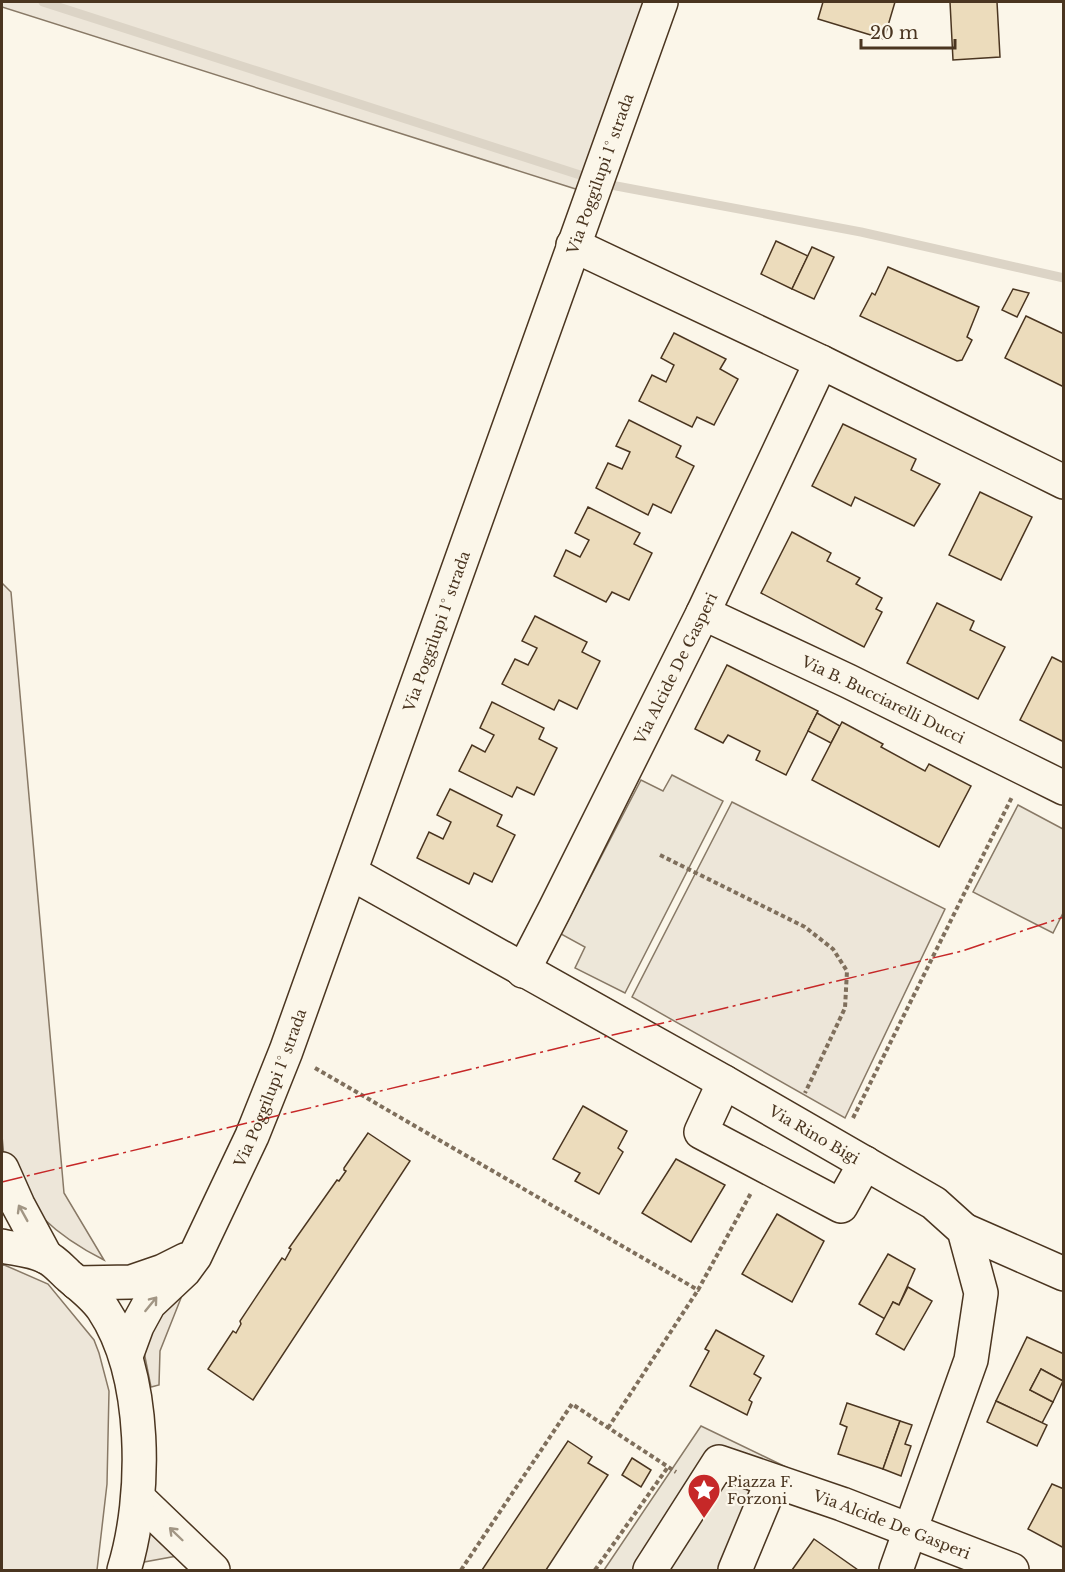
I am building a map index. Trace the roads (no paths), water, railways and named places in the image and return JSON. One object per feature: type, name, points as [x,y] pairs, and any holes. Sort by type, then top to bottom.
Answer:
[{"type":"street","name":"Via Poggilupi 1° strada","points":[[126,1356],[137,1326],[149,1304],[184,1271],[195,1256],[252,1136],[286,1051],[661,2]]},
{"type":"street","points":[[573,245],[821,362],[1064,482]]},
{"type":"street","name":"Via Alcide De Gasperi","points":[[523,971],[703,613],[821,362]]},
{"type":"street","name":"Via B. Bucciarelli Ducci","points":[[703,613],[848,681],[1064,788]]},
{"type":"street","name":"Via Rino Bigi","points":[[351,873],[852,1155],[934,1203],[964,1230]]},
{"type":"street","points":[[724,1082],[701,1131],[841,1206],[852,1155]]},
{"type":"street","points":[[2,1168],[18,1205],[46,1257],[102,1308],[126,1356],[137,1413],[138,1498],[132,1545],[124,1570]]},
{"type":"street","points":[[964,1230],[1064,1274]]},
{"type":"street","points":[[896,1570],[971,1360],[981,1293],[964,1230]]},
{"type":"street","points":[[2,1246],[46,1257]]},
{"type":"street","points":[[77,1283],[131,1282],[163,1271],[195,1256]]},
{"type":"street","name":"Via Alcide De Gasperi","points":[[650,1570],[719,1462],[911,1530],[1012,1570]]},
{"type":"street","points":[[735,1570],[772,1481]]},
{"type":"street","points":[[138,1498],[213,1570]]},
{"type":"waterway","points":[[43,2],[611,185],[861,232],[1064,278]]},
{"type":"place","name":"Piazza F. Forzoni","points":[[704,1519]]}]
